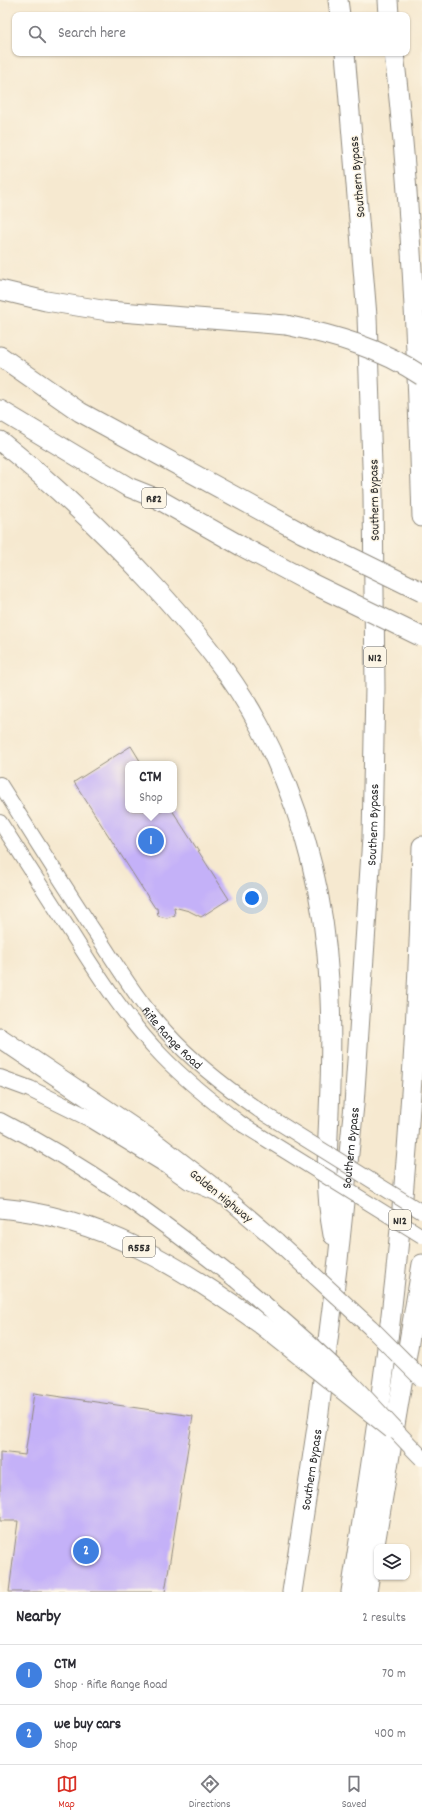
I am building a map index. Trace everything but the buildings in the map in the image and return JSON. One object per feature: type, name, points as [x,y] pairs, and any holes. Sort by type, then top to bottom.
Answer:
[{"type":"highway","points":[[338,0],[340,12]]},
{"type":"highway","points":[[388,0],[390,12]]},
{"type":"highway","name":"Southern Bypass","points":[[292,1592],[318,1420],[338,1260],[354,1106],[372,838],[375,688],[373,495],[367,316],[345,56]]},
{"type":"highway","points":[[394,56],[406,185],[416,336],[422,517]]},
{"type":"highway","points":[[0,290],[46,301],[108,311],[286,324],[323,332],[355,342],[379,352],[422,376]]},
{"type":"highway","points":[[0,356],[80,412],[302,533],[422,592]]},
{"type":"highway","name":"R82","points":[[0,410],[128,487],[158,499],[241,546],[422,637]]},
{"type":"highway","points":[[0,441],[68,500],[137,568],[196,632],[243,698],[259,726],[283,776],[312,860],[327,944],[331,1026],[327,1190],[338,1260]]},
{"type":"highway","name":"N12","points":[[351,1592],[384,1371],[399,1240],[412,1088],[419,962],[422,846]]},
{"type":"highway","name":"Golden Highway","points":[[0,1038],[150,1139],[223,1195]]},
{"type":"highway","name":"R553","points":[[0,1208],[58,1217],[98,1230],[134,1245],[196,1279],[262,1325],[392,1428]]},
{"type":"highway","points":[[367,1592],[422,1264]]},
{"type":"main road","name":"Rifle Range Road","points":[[0,784],[129,985],[167,1033],[224,1086],[260,1111],[422,1212]]},
{"type":"main road","name":"Rifle Range Road","points":[[0,822],[107,989],[129,1019],[162,1056],[206,1098],[243,1125],[422,1236]]},
{"type":"main road","points":[[0,1078],[30,1089],[91,1119],[168,1166],[189,1181],[223,1195]]},
{"type":"main road","points":[[0,1121],[46,1146],[122,1194],[179,1235],[285,1321],[351,1383],[392,1428]]},
{"type":"main road","name":"Golden Highway","points":[[223,1195],[370,1327],[422,1380]]},
{"type":"main road","name":"R553","points":[[392,1428],[422,1458]]},
{"type":"place","name":"CTM","points":[[151,841]]},
{"type":"place","name":"we buy cars","points":[[86,1551]]}]
